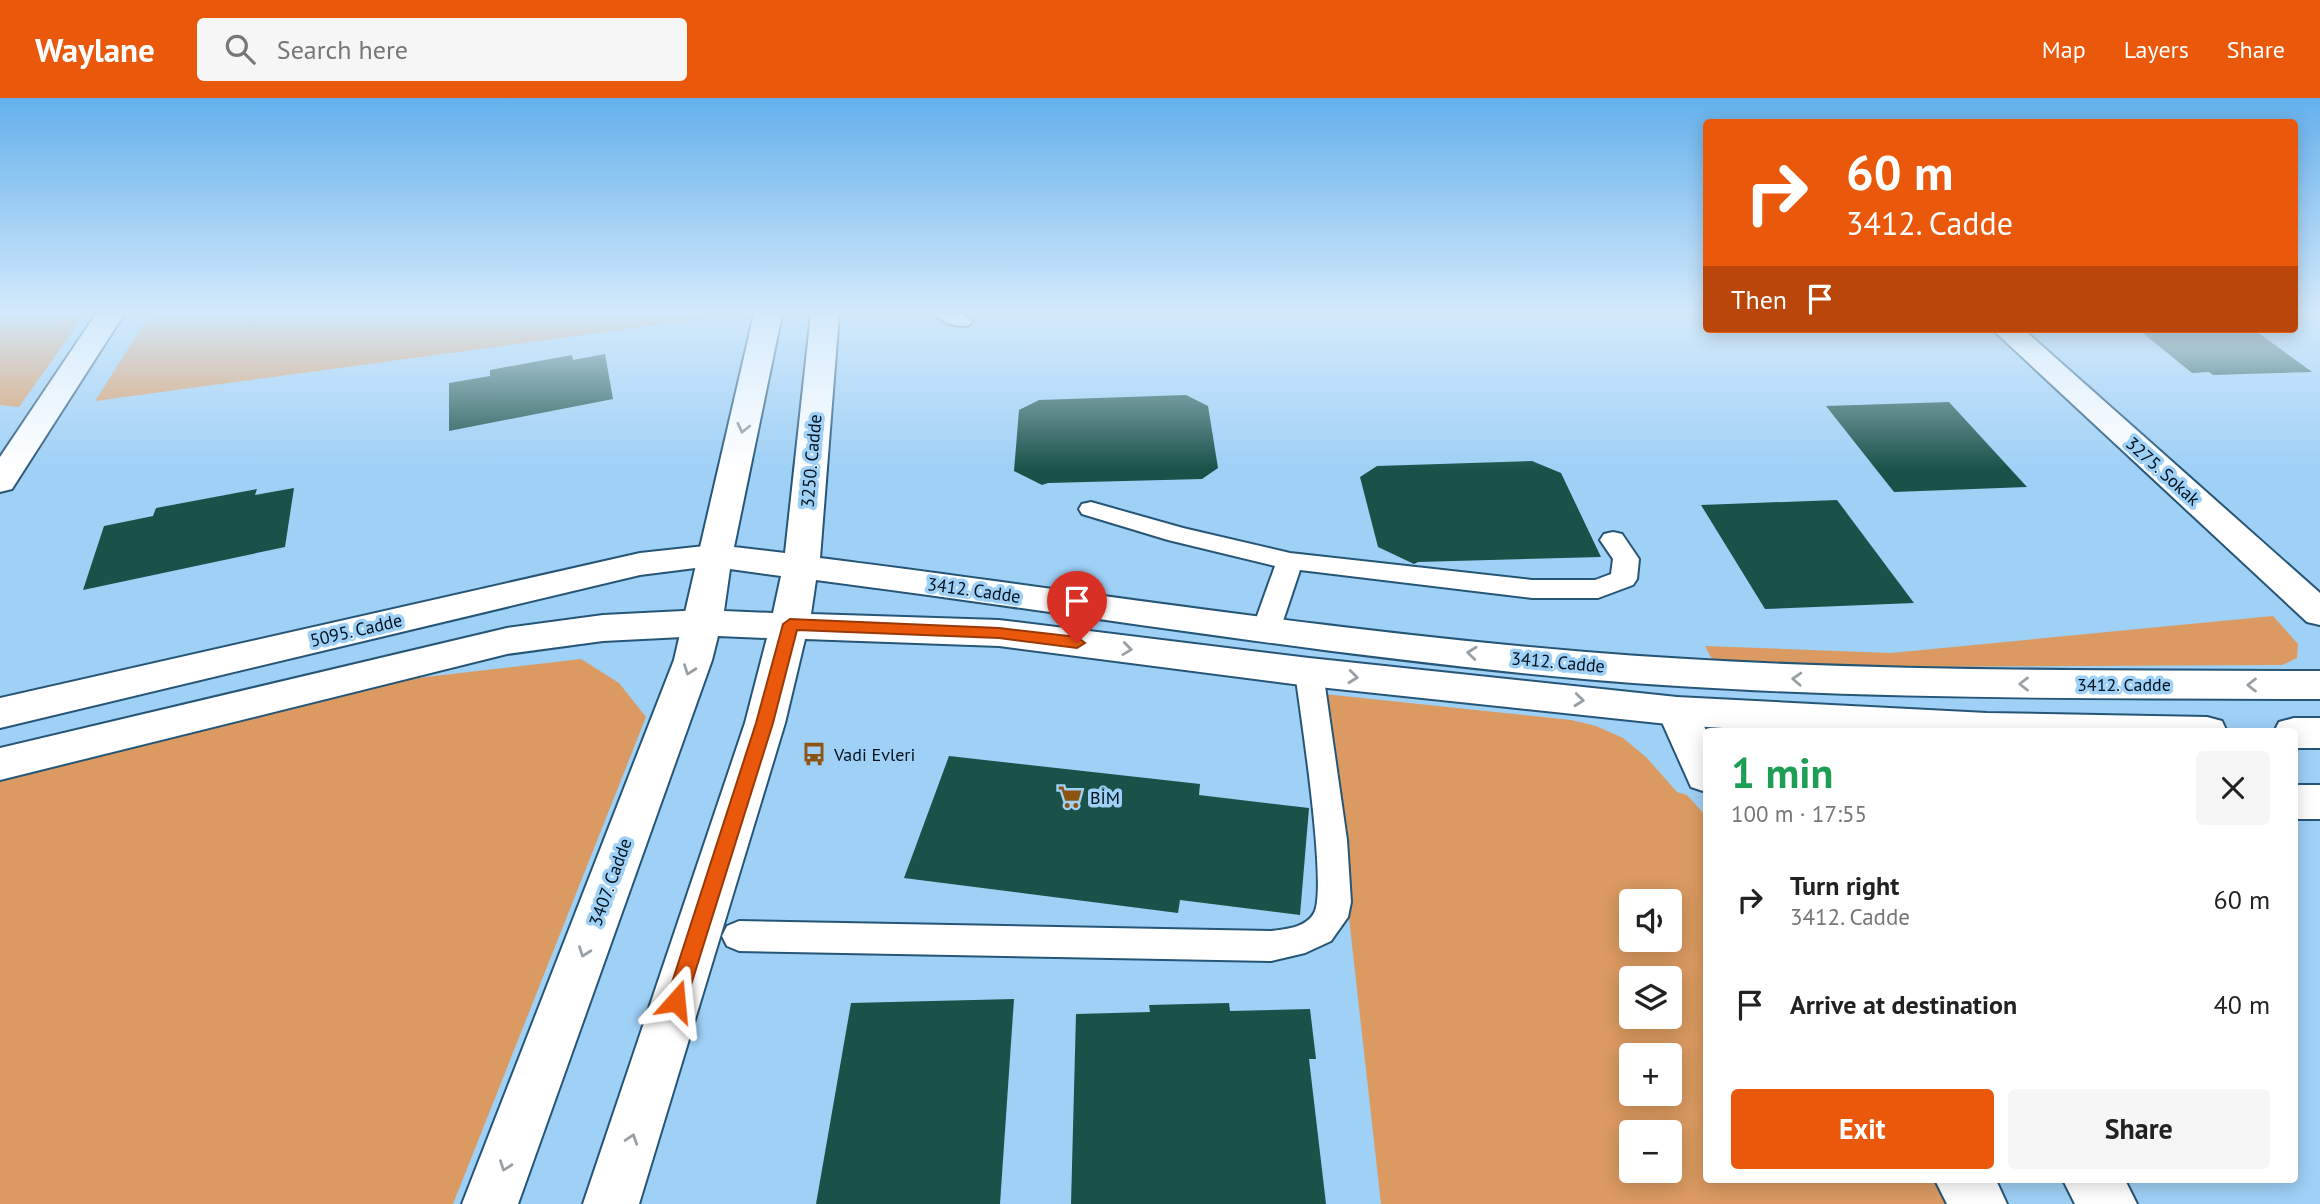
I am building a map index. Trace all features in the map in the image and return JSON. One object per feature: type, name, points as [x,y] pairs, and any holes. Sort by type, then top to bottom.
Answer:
[{"type":"street","points":[[0,482],[76,366]]},
{"type":"street","points":[[714,556],[756,366]]},
{"type":"street","name":"3250. Cadde","points":[[801,566],[820,366]]},
{"type":"street","name":"3275. Sokak","points":[[2048,366],[2313,600]]},
{"type":"street","name":"5095. Cadde","points":[[0,713],[640,564],[714,556],[801,566]]},
{"type":"street","name":"3407. Cadde","points":[[491,1204],[688,673],[703,623],[714,556]]},
{"type":"street","points":[[611,1204],[765,723],[790,624],[801,566]]},
{"type":"street","name":"3412. Cadde","points":[[801,566],[1266,630],[1411,647],[1661,670],[1834,681],[2320,685]]},
{"type":"street","points":[[0,764],[507,641],[603,628],[703,623]]},
{"type":"street","name":"3412. Cadde","points":[[703,623],[999,633],[1310,672],[1677,710],[1987,728]]},
{"type":"street","points":[[1661,670],[1703,769]]},
{"type":"street","points":[[2298,733],[2320,733]]},
{"type":"street","points":[[2298,802],[2320,802]]},
{"type":"street","points":[[1965,1183],[1979,1204]]},
{"type":"street","points":[[2093,1183],[2109,1204]]},
{"type":"lane","points":[[1091,509],[1177,534],[1290,561],[1532,589],[1598,589],[1624,579],[1626,559],[1612,540]]},
{"type":"lane","points":[[1266,630],[1290,561]]},
{"type":"lane","points":[[739,936],[1271,946],[1314,937],[1333,915],[1335,879],[1310,672]]},
{"type":"shaded area","points":[[0,366],[48,366],[19,407],[0,405]]},
{"type":"shaded area","points":[[117,366],[357,366],[95,401]]},
{"type":"shaded area","points":[[2273,616],[2298,644],[2297,658],[2282,665],[1868,667],[1713,661],[1705,646],[1891,653]]},
{"type":"shaded area","points":[[581,659],[619,683],[646,717],[453,1204],[0,1204],[0,770],[305,691]]},
{"type":"shaded area","points":[[1324,694],[1571,720],[1596,726],[1623,738],[1646,757],[1677,792],[1687,795],[1703,813],[1703,1183],[1941,1183],[1955,1204],[1381,1204]]},
{"type":"building","points":[[514,366],[607,366],[613,399],[449,431],[449,383],[490,376],[490,370]]},
{"type":"building","points":[[2183,366],[2303,366],[2312,372],[2213,375],[2209,372],[2192,373]]},
{"type":"building","points":[[1186,395],[1208,406],[1218,468],[1202,479],[1042,485],[1014,471],[1019,410],[1039,400]]},
{"type":"building","points":[[1949,402],[2027,487],[1894,492],[1826,406]]},
{"type":"building","points":[[1532,461],[1561,473],[1601,557],[1414,564],[1378,547],[1360,477],[1377,466]]},
{"type":"building","points":[[294,488],[285,547],[83,590],[104,526],[153,516],[156,508],[257,489],[255,495]]},
{"type":"building","points":[[1837,500],[1914,603],[1765,609],[1701,505]]},
{"type":"building","points":[[949,756],[1200,784],[1199,795],[1309,808],[1300,915],[1180,900],[1178,913],[904,878]]},
{"type":"building","points":[[1014,999],[1000,1204],[816,1204],[851,1003]]},
{"type":"building","points":[[1229,1003],[1230,1011],[1310,1009],[1316,1059],[1309,1059],[1326,1204],[1071,1204],[1076,1014],[1150,1012],[1149,1005]]},
{"type":"place","name":"Vadi Evleri","points":[[814,754]]},
{"type":"place","name":"BİM","points":[[1070,797]]},
{"type":"route","points":[[676,1001],[765,723],[790,624],[999,633],[1077,643]]}]
